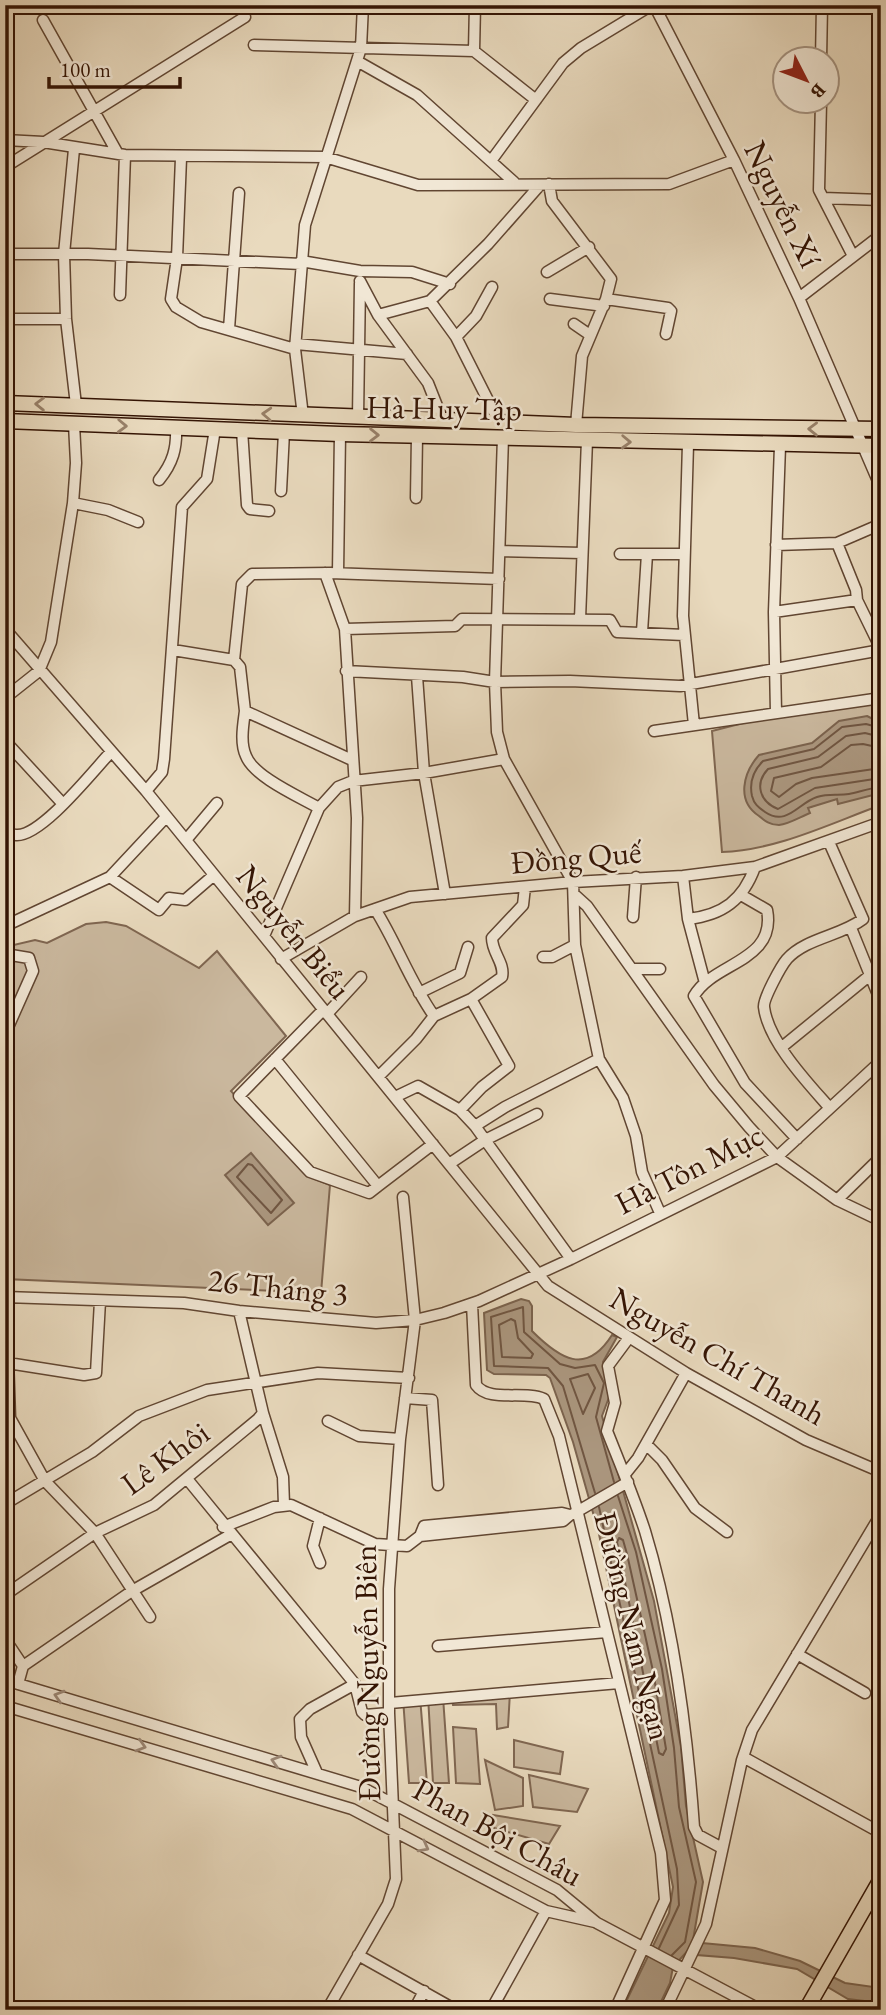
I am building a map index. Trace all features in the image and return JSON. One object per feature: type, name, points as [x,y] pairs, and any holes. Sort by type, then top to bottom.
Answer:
[{"type":"main road","name":"Hà Huy Tập","points":[[5,403],[576,425],[881,429]]},
{"type":"main road","name":"Hà Huy Tập","points":[[5,421],[688,444],[881,446]]},
{"type":"main road","points":[[499,422],[503,437]]},
{"type":"main road","points":[[806,2010],[881,1879]]},
{"type":"street","points":[[303,416],[296,346],[305,225],[361,48],[363,5]]},
{"type":"street","points":[[474,51],[475,5]]},
{"type":"street","points":[[491,161],[563,63],[581,48],[653,5]]},
{"type":"street","name":"Nguyễn Xí","points":[[653,5],[734,160],[799,298],[881,488]]},
{"type":"street","points":[[821,46],[822,5]]},
{"type":"street","points":[[5,167],[245,17]]},
{"type":"street","points":[[43,20],[122,155],[123,256],[120,295]]},
{"type":"street","points":[[254,45],[474,51],[536,100]]},
{"type":"street","points":[[356,61],[417,95],[514,182]]},
{"type":"street","points":[[821,116],[819,190],[853,256]]},
{"type":"street","points":[[5,140],[43,142],[122,155],[181,158],[325,157],[418,185],[514,182],[669,184],[734,160]]},
{"type":"street","points":[[74,149],[64,254],[66,319],[76,405]]},
{"type":"street","points":[[181,158],[177,258],[171,299],[176,307],[201,322],[296,346],[407,354]]},
{"type":"street","points":[[545,184],[552,201],[611,279],[605,303],[590,335],[578,375],[576,425]]},
{"type":"street","points":[[378,315],[430,301],[450,284],[545,184]]},
{"type":"street","points":[[229,329],[239,193]]},
{"type":"street","points":[[823,198],[881,200]]},
{"type":"street","points":[[799,298],[881,236]]},
{"type":"street","points":[[547,272],[589,247]]},
{"type":"street","points":[[5,254],[301,263],[360,276],[412,272],[450,284]]},
{"type":"street","points":[[360,276],[378,315],[428,383],[443,421]]},
{"type":"street","points":[[358,417],[360,276]]},
{"type":"street","points":[[456,338],[476,316],[492,287]]},
{"type":"street","points":[[550,299],[668,308],[671,311],[666,334]]},
{"type":"street","points":[[430,301],[456,338],[499,422]]},
{"type":"street","points":[[5,319],[66,319]]},
{"type":"street","points":[[574,324],[590,335]]},
{"type":"street","points":[[5,698],[39,671],[51,642],[73,503],[76,463],[74,424]]},
{"type":"street","points":[[159,480],[170,466],[177,443],[176,427]]},
{"type":"street","points":[[146,791],[162,772],[182,507],[207,479],[215,429]]},
{"type":"street","points":[[242,430],[247,505],[250,509],[269,510]]},
{"type":"street","points":[[281,491],[285,432]]},
{"type":"street","points":[[338,573],[340,434]]},
{"type":"street","points":[[416,498],[417,436]]},
{"type":"street","points":[[503,437],[495,682],[497,732],[503,759],[573,882],[576,896],[575,945],[601,1067],[623,1098],[636,1136],[642,1172],[660,1213]]},
{"type":"street","points":[[580,619],[587,440]]},
{"type":"street","points":[[688,444],[683,554],[684,635],[694,725]]},
{"type":"street","points":[[776,713],[773,667],[780,446]]},
{"type":"street","points":[[73,503],[108,510],[138,522]]},
{"type":"street","points":[[776,545],[837,543],[881,524]]},
{"type":"street","points":[[346,671],[463,677],[495,682],[570,681],[680,686],[773,667],[844,659],[881,649],[857,600],[856,590],[837,543]]},
{"type":"street","points":[[500,551],[582,553]]},
{"type":"street","points":[[620,554],[683,554]]},
{"type":"street","points":[[642,632],[647,554]]},
{"type":"street","points":[[234,660],[245,578],[252,573],[499,579]]},
{"type":"street","points":[[325,573],[345,629],[357,818],[355,916]]},
{"type":"street","points":[[774,612],[847,604],[857,600]]},
{"type":"street","points":[[345,629],[455,626],[462,619],[498,617],[610,620],[614,631],[684,635]]},
{"type":"street","name":"Nguyễn Biểu","points":[[5,629],[110,753],[146,791],[537,1273]]},
{"type":"street","points":[[173,650],[234,660],[240,667],[244,712],[242,738],[246,758],[271,781],[319,808]]},
{"type":"street","points":[[417,676],[424,773],[445,894]]},
{"type":"street","points":[[654,731],[881,698]]},
{"type":"street","points":[[244,712],[352,760]]},
{"type":"street","points":[[5,741],[63,804]]},
{"type":"street","points":[[5,831],[16,836],[28,832],[63,804],[110,753]]},
{"type":"street","points":[[264,936],[319,808],[338,787],[353,781],[424,773],[503,759]]},
{"type":"street","points":[[186,840],[217,803]]},
{"type":"street","points":[[5,926],[110,877],[166,817]]},
{"type":"street","name":"Đồng Quế","points":[[281,959],[355,916],[410,897],[636,877],[683,876],[755,867],[881,822]]},
{"type":"street","points":[[828,1106],[800,1074],[782,1047],[769,1024],[764,1007],[765,997],[787,959],[821,938],[851,928],[863,919],[829,842]]},
{"type":"street","points":[[688,919],[711,916],[736,902],[755,867]]},
{"type":"street","points":[[110,877],[159,910],[169,898],[185,900],[214,875]]},
{"type":"street","points":[[683,876],[688,919],[705,983]]},
{"type":"street","points":[[633,917],[636,877]]},
{"type":"street","points":[[379,1076],[434,1016],[471,999],[502,977],[504,969],[492,944],[492,938],[523,905],[525,887]]},
{"type":"street","points":[[741,895],[767,910],[767,932],[740,963],[705,983],[694,996],[745,1083],[797,1139]]},
{"type":"street","points":[[576,896],[587,906],[714,1085],[777,1157],[837,1200],[881,1221]]},
{"type":"street","points":[[375,909],[434,1016]]},
{"type":"street","points":[[851,928],[875,975],[881,1002]]},
{"type":"street","points":[[543,957],[552,957],[575,945]]},
{"type":"street","points":[[419,993],[460,973],[468,947]]},
{"type":"street","points":[[5,954],[29,958],[33,971],[5,1034]]},
{"type":"street","points":[[632,969],[660,970]]},
{"type":"street","points":[[782,1047],[875,975]]},
{"type":"street","points":[[361,977],[239,1096],[310,1172],[355,1191],[369,1193],[433,1144]]},
{"type":"street","points":[[460,1110],[482,1087],[509,1066],[471,999]]},
{"type":"street","points":[[275,1059],[378,1186]]},
{"type":"street","points":[[475,1126],[505,1107],[599,1059]]},
{"type":"street","name":"Hà Tôn Mục","points":[[537,1273],[571,1259],[777,1157],[828,1106],[881,1062]]},
{"type":"street","points":[[396,1097],[418,1086],[460,1110],[475,1126],[571,1259]]},
{"type":"street","points":[[449,1164],[485,1140],[537,1114]]},
{"type":"street","points":[[837,1200],[881,1157]]},
{"type":"street","points":[[863,1174],[881,1166]]},
{"type":"street","name":"Đường Nguyễn Biên","points":[[327,2010],[393,1892],[396,1878],[389,1708],[391,1545],[400,1439],[415,1320],[403,1197]]},
{"type":"street","name":"26 Tháng 3","points":[[6,1297],[184,1303],[239,1311],[376,1323],[415,1320],[472,1304],[537,1273]]},
{"type":"street","name":"Nguyễn Chí Thanh","points":[[537,1273],[548,1286],[628,1339],[686,1373],[806,1440],[881,1472]]},
{"type":"street","points":[[6,1297],[8,1419],[45,1481],[95,1534],[149,1617]]},
{"type":"street","points":[[8,1363],[85,1375],[96,1373],[100,1301]]},
{"type":"street","name":"Đường Nam Ngạn","points":[[472,1304],[476,1385],[488,1394],[533,1394],[544,1399],[559,1436],[666,1885],[665,1900],[615,2010]]},
{"type":"street","points":[[239,1311],[254,1385],[283,1477],[284,1505]]},
{"type":"street","points":[[628,1339],[608,1366],[615,1403],[607,1431],[646,1534],[676,1664],[689,1755],[694,1827],[698,1835],[722,1848]]},
{"type":"street","points":[[5,1504],[92,1452],[139,1416],[207,1390],[254,1385],[318,1373],[409,1378]]},
{"type":"street","points":[[18,1684],[23,1666],[131,1591],[227,1531],[284,1505],[320,1518],[375,1544],[407,1546],[415,1544],[420,1536],[563,1521],[626,1480],[686,1373]]},
{"type":"street","points":[[405,1398],[432,1400],[438,1485]]},
{"type":"street","name":"Lê Khôi","points":[[5,1595],[95,1534],[155,1505],[188,1480],[262,1413]]},
{"type":"street","points":[[328,1421],[359,1436],[400,1439]]},
{"type":"street","points":[[646,1444],[662,1460],[695,1508],[727,1532]]},
{"type":"street","points":[[188,1480],[227,1531],[267,1573],[355,1684],[365,1715],[389,1708],[619,1683]]},
{"type":"street","points":[[665,2010],[706,1924],[743,1757],[752,1730],[881,1514]]},
{"type":"street","points":[[320,1518],[313,1546],[320,1563]]},
{"type":"street","points":[[438,1646],[607,1632]]},
{"type":"street","points":[[5,1639],[23,1666]]},
{"type":"street","points":[[797,1654],[865,1693]]},
{"type":"street","name":"Phan Bội Châu","points":[[5,1680],[361,1787],[557,1890],[597,1923]]},
{"type":"street","points":[[317,1773],[301,1737],[300,1719],[310,1709],[355,1684]]},
{"type":"street","name":"Phan Bội Châu","points":[[5,1706],[352,1809],[546,1910],[597,1923]]},
{"type":"street","points":[[743,1757],[881,1833]]},
{"type":"street","points":[[491,2010],[546,1910]]},
{"type":"street","points":[[597,1923],[761,2010]]},
{"type":"street","points":[[358,1955],[456,2010]]},
{"type":"street","points":[[414,2010],[424,1992]]},
{"type":"shaded area","points":[[881,695],[881,805],[783,841],[722,852],[712,731],[790,711]]},
{"type":"shaded area","points":[[106,922],[126,926],[199,968],[217,951],[286,1036],[231,1091],[307,1176],[330,1185],[321,1293],[5,1279],[5,947],[35,940],[47,943],[86,924]]},
{"type":"shaded area","points":[[451,1692],[510,1692],[508,1727],[497,1729],[496,1704],[453,1705]]},
{"type":"shaded area","points":[[428,1696],[443,1697],[449,1783],[433,1783]]},
{"type":"shaded area","points":[[420,1697],[427,1783],[409,1783],[403,1698]]},
{"type":"shaded area","points":[[453,1727],[476,1729],[480,1784],[456,1783]]},
{"type":"shaded area","points":[[514,1740],[563,1752],[560,1774],[514,1767]]},
{"type":"shaded area","points":[[485,1760],[523,1778],[523,1806],[495,1810]]},
{"type":"shaded area","points":[[529,1775],[588,1789],[577,1812],[533,1807]]},
{"type":"shaded area","points":[[493,1815],[560,1826],[549,1844],[494,1828]]},
{"type":"water","points":[[867,716],[881,723],[881,793],[838,804],[837,799],[808,808],[810,813],[779,825],[768,822],[752,810],[747,803],[744,787],[749,770],[759,755],[812,743],[839,721]]},
{"type":"water","points":[[251,1153],[294,1203],[268,1225],[225,1175]]},
{"type":"water","points":[[521,1299],[529,1301],[532,1306],[532,1331],[553,1349],[573,1359],[592,1356],[612,1335],[617,1337],[603,1362],[611,1392],[602,1416],[654,1601],[681,1747],[686,1806],[703,1882],[692,1946],[673,1967],[670,1983],[657,2010],[622,2010],[669,1913],[673,1887],[599,1534],[573,1442],[550,1378],[546,1375],[494,1374],[487,1370],[484,1313]]},
{"type":"water","points":[[702,1943],[755,1948],[800,1961],[845,1983],[881,1988],[881,2003],[848,1999],[797,1969],[734,1958],[697,1955]]}]
